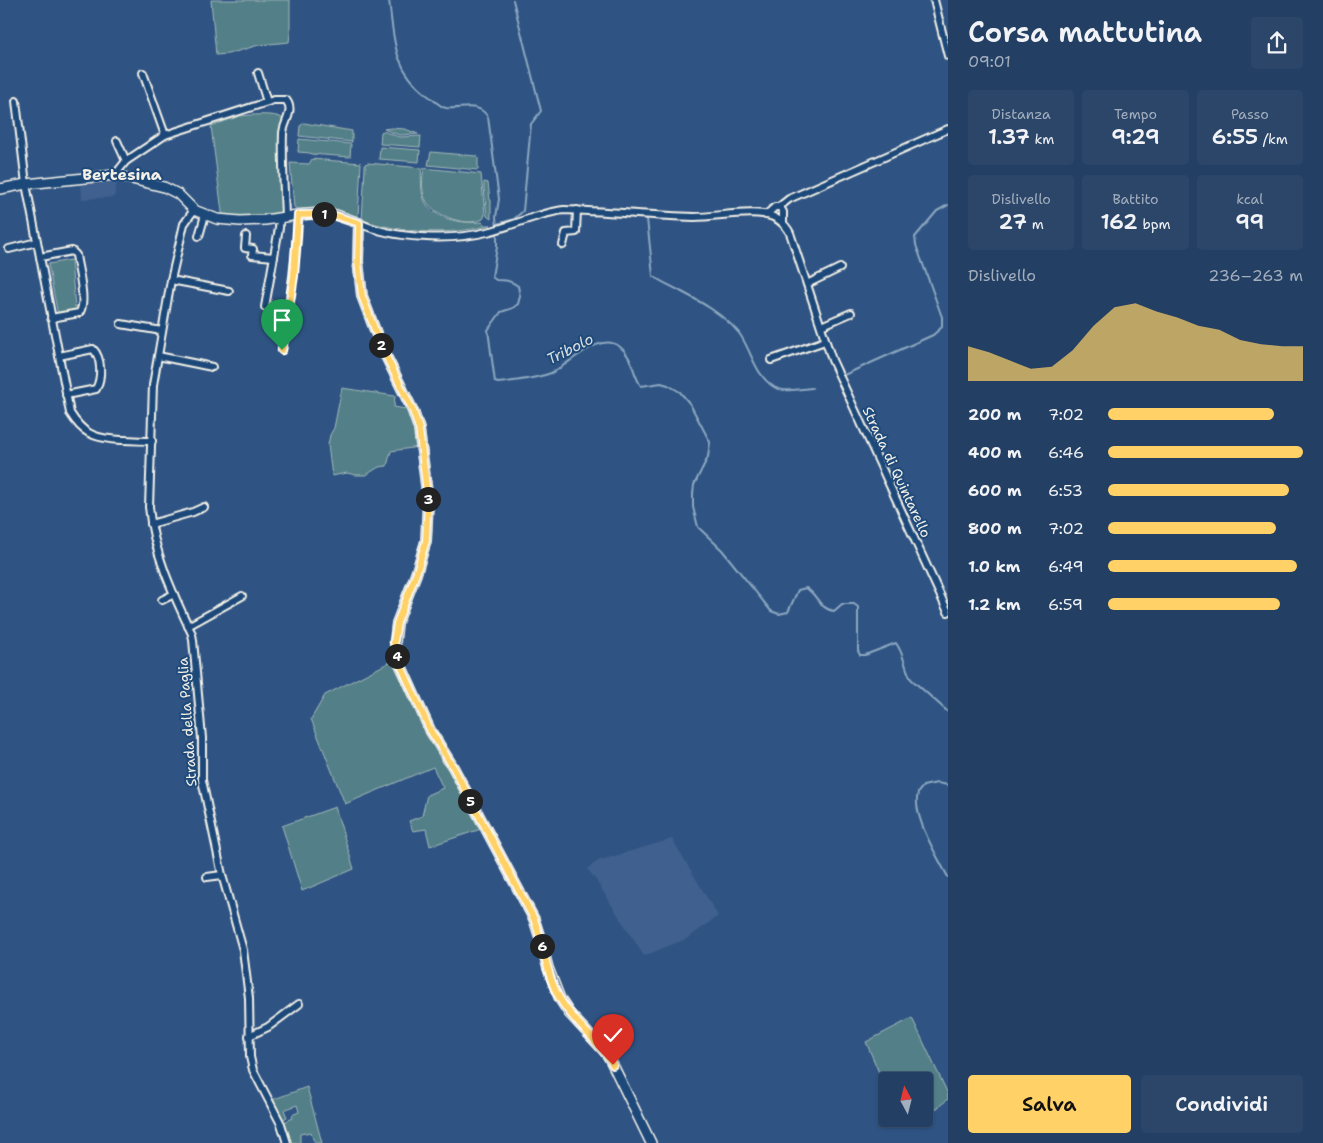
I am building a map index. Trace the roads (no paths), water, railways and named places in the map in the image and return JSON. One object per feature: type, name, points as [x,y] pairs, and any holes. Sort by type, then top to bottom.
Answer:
[{"type":"street","points":[[934,0],[948,56]]},
{"type":"street","points":[[143,73],[165,135]]},
{"type":"street","points":[[258,73],[267,102]]},
{"type":"street","points":[[115,175],[126,162],[165,135],[267,102],[280,99],[286,100],[290,106],[290,111],[284,131],[282,217],[265,307]]},
{"type":"street","points":[[16,101],[26,184],[70,413],[88,433],[102,438],[152,441]]},
{"type":"street","points":[[766,214],[789,199],[948,129]]},
{"type":"street","points":[[117,141],[126,162]]},
{"type":"street","points":[[0,189],[26,184],[115,175],[164,187],[178,194],[194,210],[218,219],[240,221],[266,220],[298,215],[330,214],[398,234],[429,237],[458,237],[497,230],[552,212],[577,210],[646,216],[696,217],[766,214],[783,223]]},
{"type":"street","name":"Strada di Quintarello","points":[[779,207],[783,212],[783,223],[790,233],[832,360],[948,612]]},
{"type":"street","name":"Strada della Paglia","points":[[194,210],[184,224],[171,280],[153,385],[149,507],[151,524],[174,594],[192,634],[202,738],[202,780],[222,875],[243,950],[249,998],[250,1057],[253,1070],[281,1124],[287,1143]]},
{"type":"street","points":[[563,245],[566,233],[576,232],[577,210]]},
{"type":"street","points":[[199,236],[205,215]]},
{"type":"street","points":[[282,350],[294,276],[298,215]]},
{"type":"street","points":[[359,223],[358,262],[362,296],[381,346],[413,411],[419,429],[428,501],[427,530],[422,556],[395,632],[394,642],[399,661],[430,730],[453,767],[534,919],[550,977],[560,999],[608,1056],[651,1143]]},
{"type":"street","points":[[246,236],[245,248],[253,249],[252,255],[274,257]]},
{"type":"street","points":[[9,249],[37,242]]},
{"type":"street","points":[[40,257],[72,252],[76,255],[78,261],[83,300],[82,310],[80,313],[51,318]]},
{"type":"street","points":[[807,284],[840,268]]},
{"type":"street","points":[[171,280],[230,291]]},
{"type":"street","points":[[820,326],[851,314]]},
{"type":"street","points":[[121,324],[162,331]]},
{"type":"street","points":[[772,360],[825,341]]},
{"type":"street","points":[[59,356],[93,349],[98,354],[100,383],[96,389],[66,395]]},
{"type":"street","points":[[158,356],[212,366]]},
{"type":"street","points":[[151,524],[193,512],[204,506]]},
{"type":"street","points":[[162,600],[174,594]]},
{"type":"street","points":[[188,626],[242,596]]},
{"type":"street","points":[[207,877],[222,875]]},
{"type":"street","points":[[249,1036],[268,1027],[299,1004]]},
{"type":"waterway","name":"Tribolo","points":[[389,0],[394,41],[401,64],[407,75],[436,103],[446,108],[469,107],[479,109],[488,117],[499,199],[496,217],[497,227]]},
{"type":"waterway","points":[[497,224],[514,219],[523,211],[531,124],[541,111],[513,0]]},
{"type":"waterway","points":[[844,375],[933,335],[942,327],[942,317],[916,245],[915,237],[937,211],[948,205]]},
{"type":"waterway","points":[[647,219],[653,276],[704,304],[733,326],[739,333],[762,376],[774,387],[788,390],[812,388]]},
{"type":"waterway","name":"Tribolo","points":[[497,232],[497,247],[492,277],[496,280],[507,281],[518,286],[520,296],[518,304],[501,312],[488,330],[495,382],[525,380],[551,373],[584,351],[602,343],[611,343],[619,346],[630,360],[641,386],[661,383],[668,385],[680,392],[690,404],[710,442],[708,457],[694,485],[693,507],[698,527],[722,550],[771,611],[779,614],[788,612],[798,590],[806,588],[829,610],[834,611],[842,604],[854,604],[858,607],[858,651],[860,655],[865,655],[896,643],[911,679],[948,712]]},
{"type":"waterway","name":"Tribolo","points":[[948,785],[937,783],[923,786],[918,793],[917,802],[922,824],[932,848],[948,877]]},
{"type":"district","name":"Bertesina","points":[[122,174]]}]
